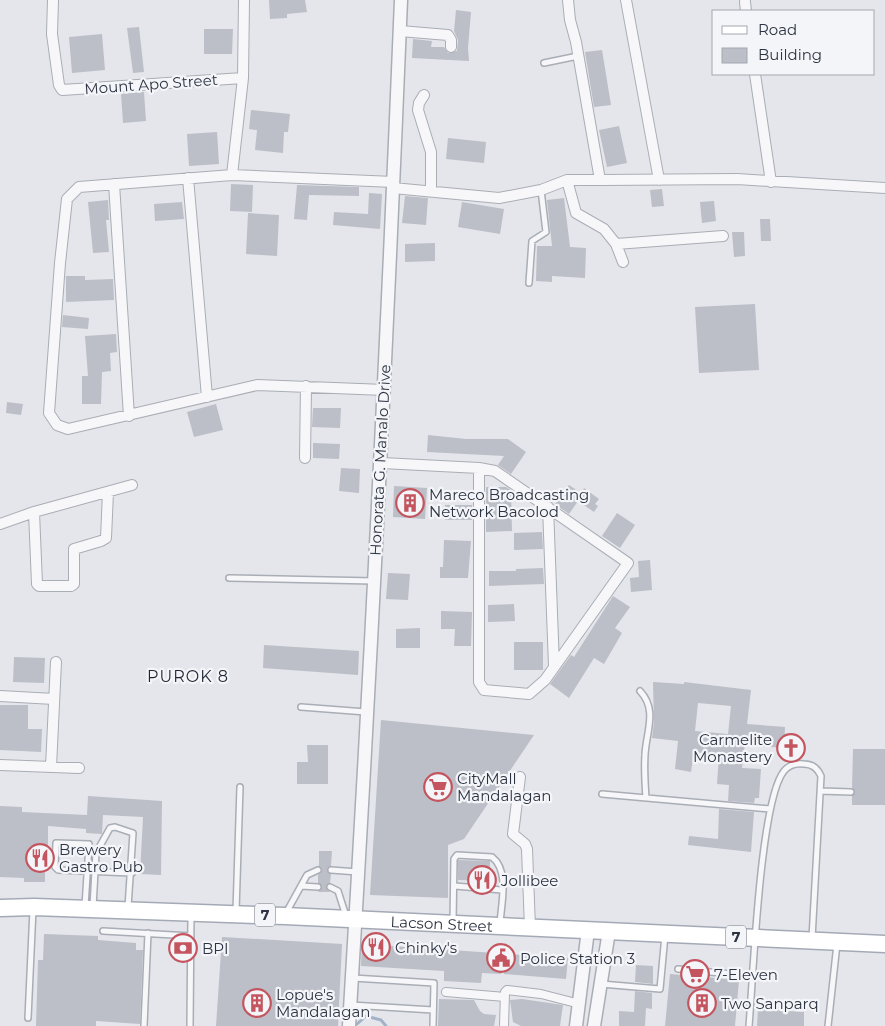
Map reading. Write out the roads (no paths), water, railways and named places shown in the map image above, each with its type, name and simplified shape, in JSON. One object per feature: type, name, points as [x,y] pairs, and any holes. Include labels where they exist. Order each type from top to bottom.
[{"type":"main road","name":"Lacson Street","points":[[0,908],[34,907],[236,914],[885,944]]},
{"type":"street","name":"Mount Apo Street","points":[[53,0],[52,34],[60,88],[66,90],[243,78]]},
{"type":"street","points":[[232,175],[243,78],[244,0]]},
{"type":"street","name":"Honorata G. Manalo Drive","points":[[349,1026],[352,978],[351,919],[358,872],[382,463],[401,0]]},
{"type":"street","points":[[568,0],[570,20],[579,56],[600,180]]},
{"type":"street","points":[[626,0],[659,180]]},
{"type":"street","points":[[400,31],[448,35],[451,40],[451,46]]},
{"type":"street","points":[[755,75],[771,182]]},
{"type":"street","points":[[424,95],[419,103],[418,110],[431,152],[431,192]]},
{"type":"street","points":[[384,390],[265,384],[68,429],[57,425],[49,413],[60,262],[67,199],[79,187],[232,175],[394,185],[431,192],[499,198],[541,190],[567,180],[700,178],[885,188]]},
{"type":"street","points":[[188,178],[207,397]]},
{"type":"street","points":[[567,180],[577,215],[604,229],[616,244],[623,262]]},
{"type":"street","points":[[114,184],[129,416]]},
{"type":"street","points":[[616,244],[723,236]]},
{"type":"street","points":[[306,386],[306,458]]},
{"type":"street","points":[[382,463],[479,468],[495,470],[628,563],[540,686],[529,694],[484,690],[480,685],[479,468]]},
{"type":"street","points":[[0,524],[34,512],[132,485]]},
{"type":"street","points":[[34,512],[37,584],[40,586],[71,586],[74,584],[73,550],[106,538],[108,492]]},
{"type":"street","points":[[548,507],[554,666]]},
{"type":"street","points":[[51,766],[56,662]]},
{"type":"street","points":[[0,696],[54,699]]},
{"type":"street","points":[[0,765],[79,768]]},
{"type":"street","points":[[520,777],[513,834],[525,844],[527,849],[530,928]]},
{"type":"street","points":[[576,1026],[588,930]]},
{"type":"street","points":[[594,1026],[609,931]]},
{"type":"street","points":[[504,1026],[507,990],[519,990],[580,1004]]},
{"type":"street","points":[[446,992],[505,997]]},
{"type":"lane","points":[[544,63],[579,56]]},
{"type":"lane","points":[[529,283],[532,240],[546,232],[541,190]]},
{"type":"lane","points":[[229,578],[374,581]]},
{"type":"lane","points":[[640,691],[647,699],[650,709],[645,754],[646,798]]},
{"type":"lane","points":[[302,707],[366,712]]},
{"type":"lane","points":[[749,1026],[770,808],[777,784],[784,770],[795,764],[808,764],[819,770],[821,776],[812,941]]},
{"type":"lane","points":[[236,914],[240,787]]},
{"type":"lane","points":[[821,791],[851,792]]},
{"type":"lane","points":[[602,794],[770,808]]},
{"type":"lane","points":[[89,909],[96,872],[98,848],[110,828],[115,827],[133,833],[132,872],[128,910]]},
{"type":"lane","points":[[89,909],[88,871],[88,843],[55,845],[56,870],[88,871],[96,872],[132,872]]},
{"type":"lane","points":[[453,923],[456,855],[492,857],[501,869],[500,927]]},
{"type":"lane","points":[[285,916],[308,875],[318,870]]},
{"type":"lane","points":[[331,870],[358,872]]},
{"type":"lane","points":[[301,886],[318,886]]},
{"type":"lane","points":[[455,886],[502,890]]},
{"type":"lane","points":[[330,887],[338,891],[351,919]]},
{"type":"lane","points":[[28,1018],[34,907]]},
{"type":"lane","points":[[190,913],[192,936],[190,1026]]},
{"type":"lane","points":[[103,931],[192,936]]},
{"type":"lane","points":[[144,1026],[148,933]]},
{"type":"lane","points":[[600,984],[660,989],[665,934]]},
{"type":"lane","points":[[828,1026],[837,942]]},
{"type":"lane","points":[[678,969],[753,976]]},
{"type":"lane","points":[[352,978],[434,983],[433,1026]]},
{"type":"lane","points":[[351,1005],[433,1010]]},
{"type":"waterway","points":[[357,1024],[366,1016],[381,1020],[386,1026]]},
{"type":"place","name":"Mareco Broadcasting Network Bacolod","points":[[410,503]]},
{"type":"place","name":"Carmelite Monastery","points":[[791,748]]},
{"type":"place","name":"CityMall Mandalagan","points":[[438,787]]},
{"type":"place","name":"Brewery Gastro Pub","points":[[40,858]]},
{"type":"place","name":"Jollibee","points":[[482,880]]},
{"type":"place","name":"Chinky's","points":[[376,947]]},
{"type":"place","name":"BPI","points":[[183,948]]},
{"type":"place","name":"Police Station 3","points":[[501,958]]},
{"type":"place","name":"7-Eleven","points":[[695,974]]},
{"type":"place","name":"Lopue's Mandalagan","points":[[257,1003]]},
{"type":"place","name":"Two Sanparq","points":[[702,1003]]},
{"type":"district","name":"PUROK 8","points":[[188,676]]}]
